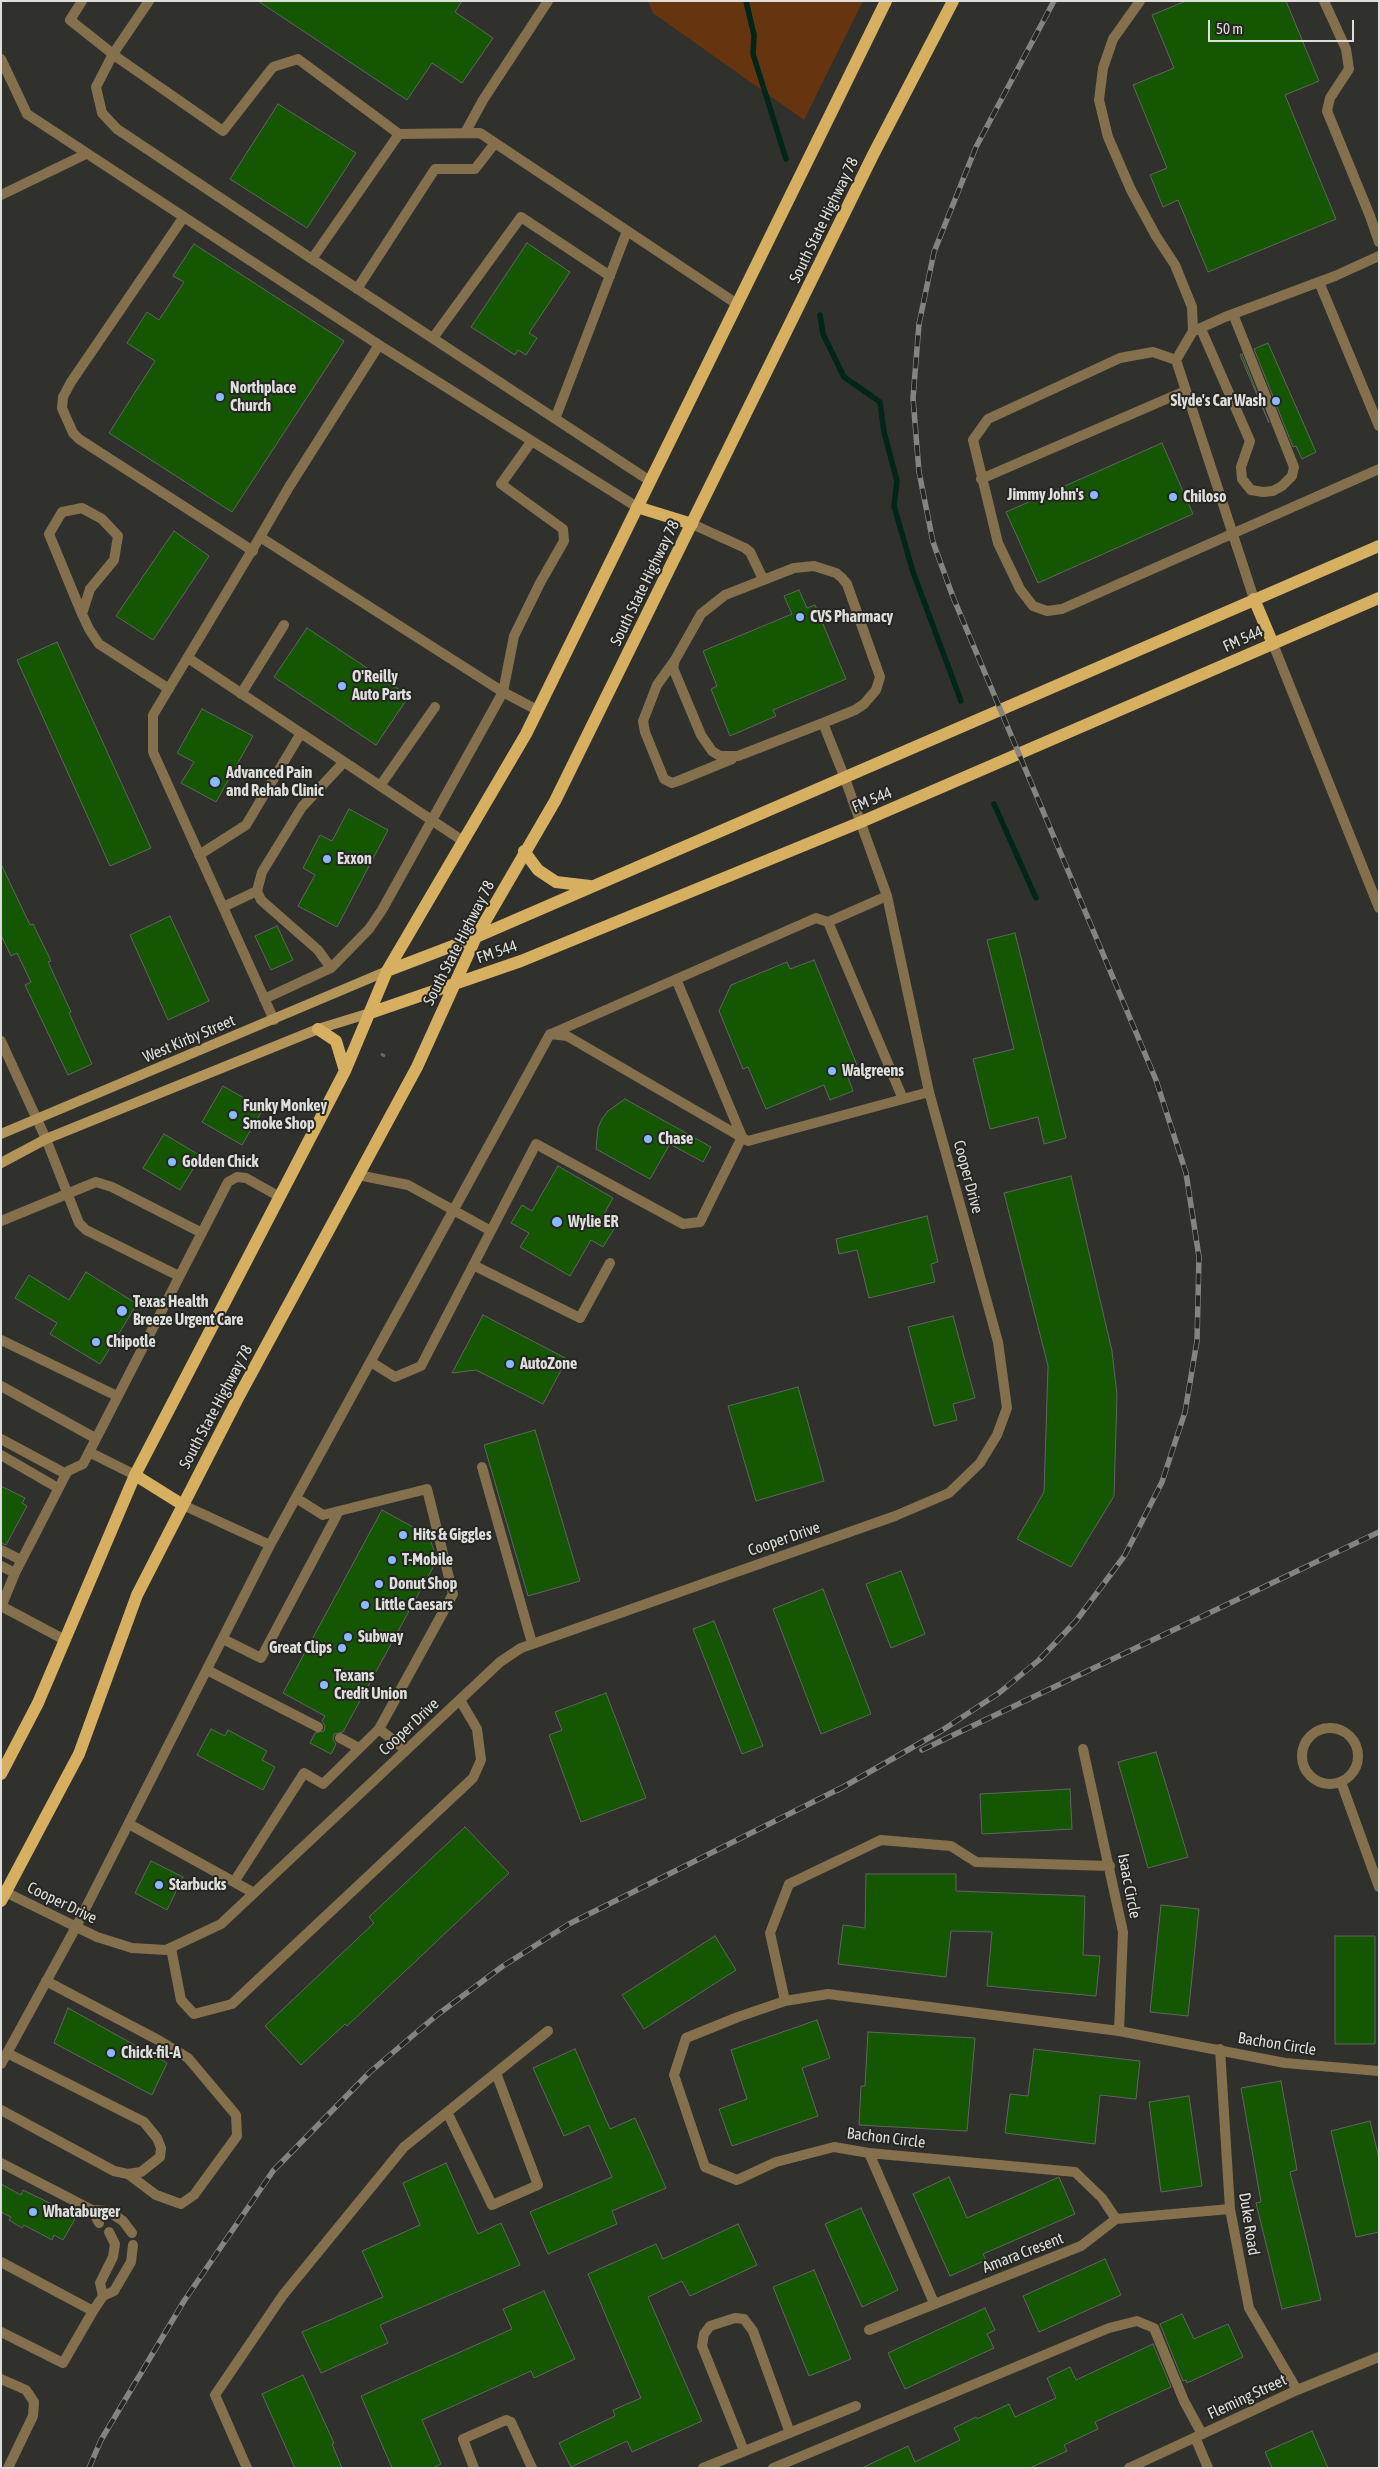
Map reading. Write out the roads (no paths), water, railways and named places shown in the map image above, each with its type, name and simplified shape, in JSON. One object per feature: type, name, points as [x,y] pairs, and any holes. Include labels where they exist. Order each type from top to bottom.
[{"type":"main road","points":[[1,1774],[38,1703],[135,1475],[345,1071],[387,971],[537,710],[886,1]]},
{"type":"main road","name":"South State Highway 78","points":[[3,1894],[79,1754],[137,1595],[238,1398],[417,1067],[476,937],[524,851],[555,801],[869,164],[953,1]]},
{"type":"main road","points":[[637,508],[692,524]]},
{"type":"main road","name":"FM 544","points":[[387,971],[476,937],[844,776],[1379,546]]},
{"type":"main road","name":"FM 544","points":[[370,1013],[521,961],[861,822],[1379,598]]},
{"type":"main road","points":[[1254,600],[1273,644]]},
{"type":"main road","points":[[524,851],[538,870],[556,882],[592,887]]},
{"type":"main road","name":"West Kirby Street","points":[[1,1134],[387,971]]},
{"type":"main road","points":[[1,1163],[46,1139],[318,1029],[370,1013]]},
{"type":"main road","points":[[318,1029],[336,1041],[345,1071]]},
{"type":"main road","points":[[135,1475],[184,1505]]},
{"type":"street","points":[[82,1],[70,20],[113,54],[223,131],[274,67],[298,59],[399,134],[480,133],[737,304]]},
{"type":"street","points":[[149,1],[113,54],[96,86],[102,113],[112,124],[357,289],[650,481]]},
{"type":"street","points":[[465,133],[483,100],[548,1]]},
{"type":"street","points":[[1140,1],[1112,39],[1102,68],[1099,100],[1108,137],[1131,190],[1156,236],[1175,265],[1192,307],[1197,330],[1250,441],[1241,467],[1242,479],[1251,490],[1273,491],[1282,486],[1292,476],[1294,467],[1233,314]]},
{"type":"street","points":[[1324,1],[1346,49],[1349,70],[1330,98],[1328,111],[1379,242]]},
{"type":"street","points":[[1,59],[27,114],[379,345],[637,508]]},
{"type":"street","points":[[312,259],[399,134]]},
{"type":"street","points":[[357,289],[435,169],[475,169],[495,143]]},
{"type":"street","points":[[1,195],[86,154]]},
{"type":"street","points":[[433,338],[521,217],[610,276]]},
{"type":"street","points":[[183,218],[71,382],[63,397],[62,408],[73,433],[79,438],[252,551]]},
{"type":"street","points":[[555,419],[627,231]]},
{"type":"street","points":[[1176,360],[1197,330],[1379,256]]},
{"type":"street","points":[[1319,282],[1379,426]]},
{"type":"street","points":[[274,1020],[153,752],[153,715],[260,538],[289,486],[379,345]]},
{"type":"street","points":[[1176,360],[1153,352],[1120,358],[988,418],[973,440],[998,543],[1020,589],[1033,606],[1047,611],[1062,609],[1231,532],[1379,469]]},
{"type":"street","points":[[1176,360],[1254,600]]},
{"type":"street","points":[[981,479],[1185,391]]},
{"type":"street","points":[[264,999],[332,968],[375,920],[503,692],[514,636],[540,583],[564,541],[563,529],[501,484],[531,442]]},
{"type":"street","points":[[82,614],[90,589],[114,560],[118,536],[102,519],[82,508],[62,512],[49,534],[82,614],[99,644],[169,689]]},
{"type":"street","points":[[692,524],[745,548],[750,552],[763,579]]},
{"type":"street","points":[[260,538],[503,692],[537,710]]},
{"type":"street","points":[[814,566],[836,573],[847,584],[875,659],[880,683],[872,697],[855,710],[672,783],[664,779],[645,732],[643,721],[657,685],[675,660],[692,626],[707,608],[725,595],[763,579],[794,568],[814,566]]},
{"type":"street","points":[[241,694],[284,625]]},
{"type":"street","points":[[1273,644],[1379,908]]},
{"type":"street","points":[[188,658],[463,841]]},
{"type":"street","points":[[675,660],[673,668],[676,677],[706,745],[720,756],[738,756]]},
{"type":"street","points":[[380,786],[435,707]]},
{"type":"street","name":"Cooper Drive","points":[[3,1894],[97,1937],[132,1948],[166,1950],[171,1948],[221,1924],[500,1662],[521,1648],[895,1516],[949,1493],[980,1463],[997,1435],[1007,1408],[998,1342],[929,1092],[887,896],[823,723]]},
{"type":"street","points":[[200,856],[246,825],[301,733]]},
{"type":"street","points":[[332,968],[318,950],[261,900],[257,891],[262,872],[302,807],[344,762]]},
{"type":"street","points":[[223,907],[257,891]]},
{"type":"street","points":[[1,2064],[76,1927],[270,1546],[550,1034],[816,918],[828,922],[887,896]]},
{"type":"street","points":[[828,922],[903,1099]]},
{"type":"street","points":[[371,1362],[395,1377],[421,1366],[536,1144],[683,1224],[700,1222],[742,1137],[676,979]]},
{"type":"street","points":[[550,1034],[566,1036],[748,1141],[929,1092]]},
{"type":"street","points":[[1,1041],[46,1139],[80,1223],[86,1230],[179,1276]]},
{"type":"street","points":[[358,1175],[408,1185],[452,1212],[491,1231]]},
{"type":"street","points":[[65,1640],[1,1606],[14,1573],[66,1474],[68,1471],[83,1464],[228,1182],[232,1179],[246,1178],[280,1197]]},
{"type":"street","points":[[1,1221],[96,1182],[103,1183],[202,1233]]},
{"type":"street","points":[[473,1265],[580,1318],[610,1263]]},
{"type":"street","points":[[1,1340],[117,1396]]},
{"type":"street","points":[[1,1386],[95,1438]]},
{"type":"street","points":[[1,1439],[66,1474]]},
{"type":"street","points":[[89,1452],[135,1475]]},
{"type":"street","points":[[1,1455],[58,1488]]},
{"type":"street","points":[[482,1467],[532,1643]]},
{"type":"street","points":[[234,1882],[304,1773],[323,1784],[379,1729],[454,1594],[427,1488],[322,1514],[296,1498]]},
{"type":"street","points":[[184,1505],[270,1546]]},
{"type":"street","points":[[223,1639],[261,1658],[338,1511]]},
{"type":"street","points":[[1,1550],[21,1560]]},
{"type":"street","points":[[1,1566],[14,1573]]},
{"type":"street","points":[[207,1670],[318,1727]]},
{"type":"street","points":[[171,1948],[181,2000],[194,2014],[232,2004],[473,1778],[481,1760],[477,1730],[460,1700]]},
{"type":"street","points":[[1329,1728],[1347,1733],[1354,1740],[1358,1749],[1358,1759],[1355,1768],[1350,1776],[1341,1782],[1327,1784],[1318,1781],[1306,1770],[1302,1761],[1304,1746],[1309,1737],[1320,1730],[1329,1728]]},
{"type":"street","points":[[379,1729],[406,1750]]},
{"type":"street","points":[[340,1738],[360,1748]]},
{"type":"street","name":"Isaac Circle","points":[[1083,1749],[1123,1932],[1119,2030]]},
{"type":"street","points":[[1341,1782],[1379,1887]]},
{"type":"street","points":[[128,1824],[254,1893]]},
{"type":"street","points":[[785,2001],[770,1933],[789,1884],[881,1840],[951,1846],[976,1862],[1110,1866]]},
{"type":"street","points":[[46,1982],[188,2058],[236,2115],[237,2136],[194,2195],[181,2204],[156,2195],[128,2174]]},
{"type":"street","name":"Bachon Circle","points":[[1116,2219],[1102,2198],[1075,2172],[869,2153],[834,2148],[776,2162],[737,2180],[706,2167],[674,2075],[686,2038],[785,2001],[828,1994],[1119,2030],[1285,2063],[1379,2071]]},
{"type":"street","points":[[247,2468],[215,2396],[284,2295],[404,2147],[548,2031]]},
{"type":"street","name":"Duke Road","points":[[1220,2049],[1230,2209],[1249,2308],[1297,2390]]},
{"type":"street","points":[[1,2110],[114,2171],[128,2174],[140,2172],[151,2166],[160,2157],[161,2148],[157,2138],[144,2122],[7,2053]]},
{"type":"street","points":[[447,2112],[492,2205],[538,2185],[496,2073]]},
{"type":"street","points":[[869,2153],[934,2303]]},
{"type":"street","points":[[1,2163],[92,2210],[108,2212],[124,2221],[132,2233]]},
{"type":"street","points":[[1116,2219],[1230,2209]]},
{"type":"street","points":[[92,2210],[99,2224]]},
{"type":"street","name":"Amara Cresent","points":[[869,2330],[1081,2246],[1116,2219]]},
{"type":"street","points":[[103,2296],[100,2283],[114,2256],[115,2244],[109,2232]]},
{"type":"street","points":[[1,2332],[63,2364],[103,2296],[114,2290],[123,2276],[131,2262],[133,2245]]},
{"type":"street","points":[[1,2262],[93,2311]]},
{"type":"street","points":[[744,2451],[702,2346],[704,2334],[710,2326],[735,2318],[744,2319],[753,2331],[790,2432]]},
{"type":"street","points":[[773,2468],[1109,2328],[1137,2321],[1154,2328],[1199,2436],[1208,2468]]},
{"type":"street","name":"Fleming Street","points":[[1129,2468],[1297,2390],[1379,2357]]},
{"type":"street","points":[[1,2379],[26,2390],[34,2402],[33,2416],[8,2468]]},
{"type":"street","points":[[702,2468],[856,2406]]},
{"type":"street","points":[[474,2468],[463,2439],[506,2420],[511,2422],[532,2468]]},
{"type":"waterway","points":[[746,1],[754,35],[753,54],[786,159]]},
{"type":"waterway","points":[[820,315],[823,334],[844,377],[880,402],[884,432],[897,481],[894,506],[913,572],[961,701]]},
{"type":"waterway","points":[[994,804],[1036,898]]},
{"type":"railway","points":[[838,1790],[941,1731],[999,1693],[1039,1660],[1076,1621],[1125,1555],[1162,1482],[1185,1412],[1197,1341],[1199,1257],[1186,1173],[1156,1080],[953,597],[933,542],[919,472],[913,398],[919,324],[934,252],[976,147],[1054,1]]},
{"type":"railway","points":[[922,1750],[1379,1532]]},
{"type":"railway","points":[[89,2468],[101,2440],[184,2301],[273,2171],[370,2072],[437,2015],[503,1966],[569,1924],[843,1787]]},
{"type":"place","name":"Northplace Church","points":[[220,397]]},
{"type":"place","name":"Slyde's Car Wash","points":[[1276,401]]},
{"type":"place","name":"Jimmy John's","points":[[1094,495]]},
{"type":"place","name":"Chiloso","points":[[1173,497]]},
{"type":"place","name":"CVS Pharmacy","points":[[800,617]]},
{"type":"place","name":"O'Reilly Auto Parts","points":[[342,686]]},
{"type":"place","name":"Advanced Pain and Rehab Clinic","points":[[215,782]]},
{"type":"place","name":"Exxon","points":[[327,859]]},
{"type":"place","name":"Walgreens","points":[[832,1071]]},
{"type":"place","name":"Funky Monkey Smoke Shop","points":[[233,1115]]},
{"type":"place","name":"Chase","points":[[648,1139]]},
{"type":"place","name":"Golden Chick","points":[[172,1162]]},
{"type":"place","name":"Wylie ER","points":[[557,1222]]},
{"type":"place","name":"Texas Health Breeze Urgent Care","points":[[122,1311]]},
{"type":"place","name":"Chipotle","points":[[96,1342]]},
{"type":"place","name":"AutoZone","points":[[510,1364]]},
{"type":"place","name":"Hits & Giggles","points":[[403,1535]]},
{"type":"place","name":"T-Mobile","points":[[392,1560]]},
{"type":"place","name":"Donut Shop","points":[[379,1584]]},
{"type":"place","name":"Little Caesars","points":[[365,1605]]},
{"type":"place","name":"Subway","points":[[348,1637]]},
{"type":"place","name":"Great Clips","points":[[342,1648]]},
{"type":"place","name":"Texans Credit Union","points":[[324,1685]]},
{"type":"place","name":"Starbucks","points":[[159,1885]]},
{"type":"place","name":"Chick-fil-A","points":[[111,2053]]},
{"type":"place","name":"Whataburger","points":[[33,2212]]}]
